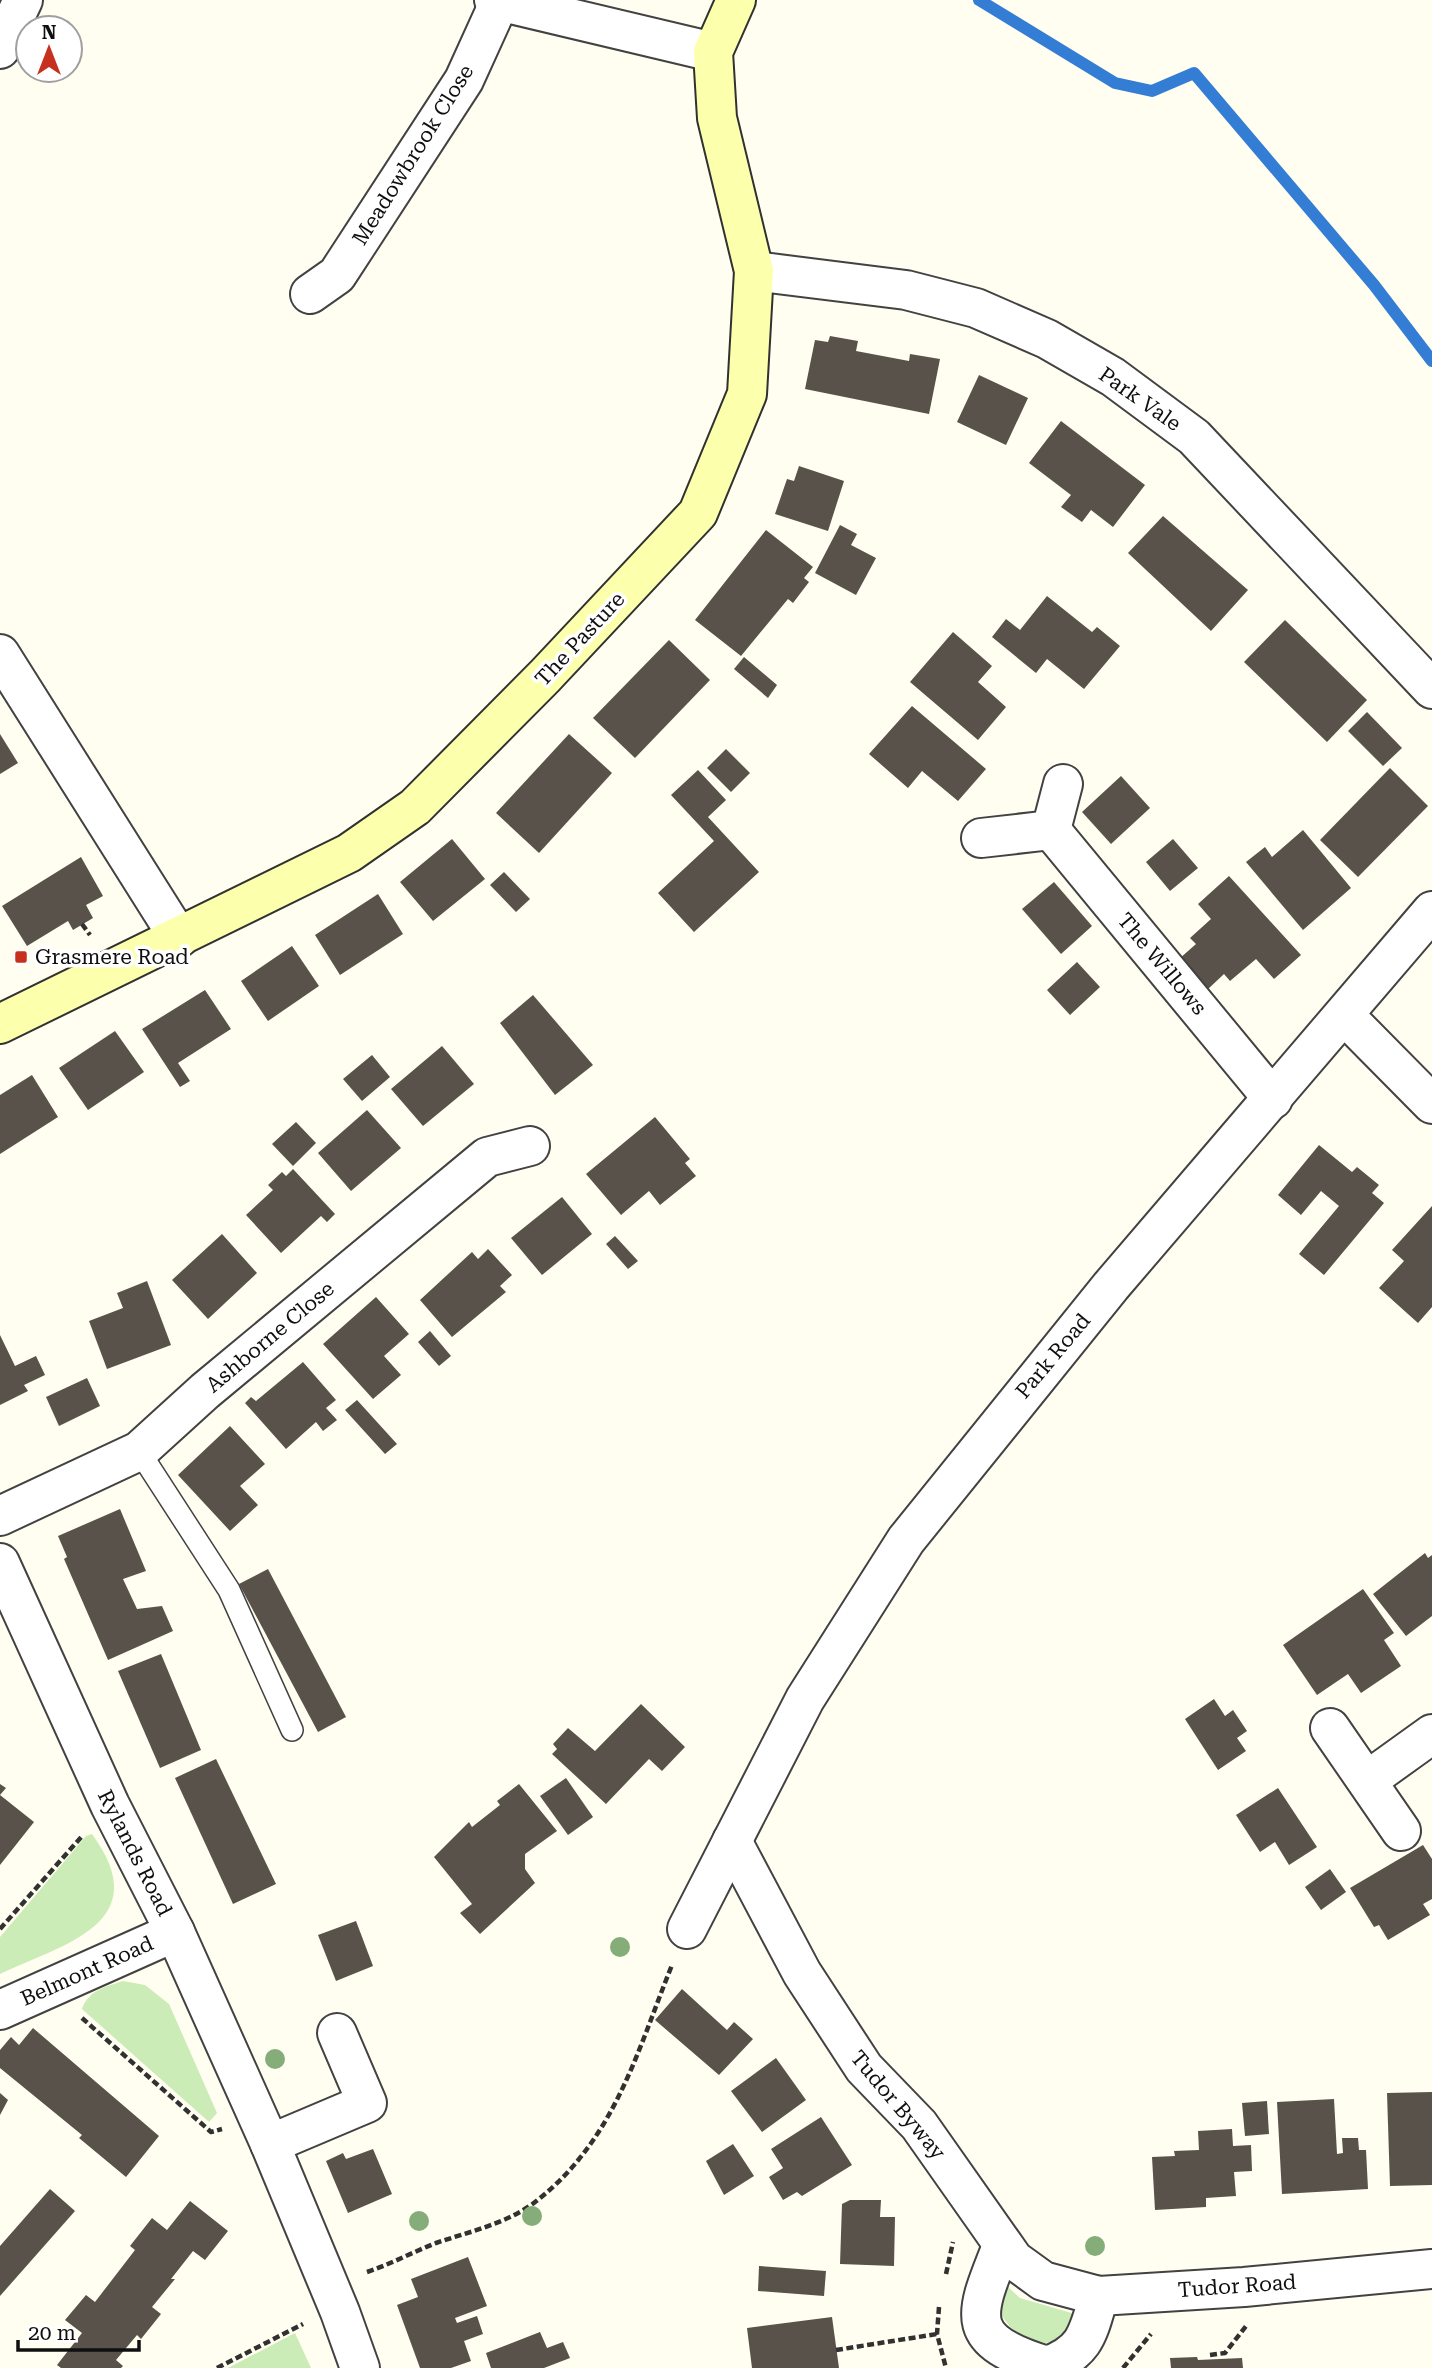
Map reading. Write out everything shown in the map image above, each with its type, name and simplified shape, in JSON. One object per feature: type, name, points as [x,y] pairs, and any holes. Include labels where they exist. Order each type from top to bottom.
[{"type":"street","points":[[0,49],[23,0]]},
{"type":"street","name":"The Pasture","points":[[0,1024],[349,853],[415,807],[545,676],[698,513],[747,394],[754,271],[717,118],[713,52],[736,0]]},
{"type":"street","points":[[497,2],[713,52]]},
{"type":"street","name":"Meadowbrook Close","points":[[310,294],[337,275],[457,92],[497,2]]},
{"type":"street","name":"Park Vale","points":[[754,271],[906,290],[976,308],[1048,339],[1113,377],[1194,437],[1432,689]]},
{"type":"street","points":[[0,654],[179,938]]},
{"type":"street","points":[[981,838],[1051,830],[1063,784]]},
{"type":"street","name":"The Willows","points":[[1051,830],[1273,1099]]},
{"type":"street","name":"Park Road","points":[[687,1929],[805,1699],[906,1540],[1111,1286],[1432,911]]},
{"type":"street","points":[[1344,1015],[1432,1104]]},
{"type":"street","name":"Ashborne Close","points":[[0,1516],[139,1451],[205,1391],[487,1157],[530,1146]]},
{"type":"street","name":"Rylands Road","points":[[0,1563],[110,1805],[175,1932],[335,2298],[360,2368]]},
{"type":"street","points":[[1330,1728],[1401,1831]]},
{"type":"street","points":[[1368,1780],[1432,1734]]},
{"type":"street","name":"Tudor Byway","points":[[732,1841],[802,1973],[864,2068],[919,2125],[990,2223],[1002,2246],[1014,2260],[1043,2281]]},
{"type":"street","name":"Belmont Road","points":[[0,2010],[175,1932]]},
{"type":"street","points":[[263,2131],[367,2103],[337,2033]]},
{"type":"street","points":[[1002,2246],[979,2311],[987,2335],[998,2348],[1021,2363],[1047,2366],[1070,2358],[1087,2335],[1099,2295]]},
{"type":"street","name":"Tudor Road","points":[[1043,2281],[1099,2295],[1244,2287],[1432,2269]]},
{"type":"lane","points":[[139,1451],[229,1590],[292,1730]]},
{"type":"path","points":[[0,1929],[110,1805]]},
{"type":"path","points":[[217,2368],[303,2325],[335,2298],[496,2223],[538,2200],[590,2148],[611,2116],[687,1929]]},
{"type":"path","points":[[47,1988],[211,2132],[263,2131]]},
{"type":"path","points":[[1123,2368],[1153,2331]]},
{"type":"path","points":[[836,2350],[937,2334]]},
{"type":"green space","points":[[92,1834],[109,1864],[114,1889],[108,1909],[94,1926],[74,1940],[0,1974],[0,1937],[86,1836]]},
{"type":"green space","points":[[123,1981],[145,1985],[169,2004],[217,2113],[209,2122],[82,2009],[93,1993]]},
{"type":"green space","points":[[1006,2285],[1020,2298],[1075,2314],[1058,2337],[1038,2343],[1028,2340],[1008,2325],[1000,2312]]},
{"type":"green space","points":[[295,2333],[311,2368],[228,2368]]},
{"type":"building","points":[[830,336],[858,341],[856,351],[909,361],[910,354],[940,359],[929,414],[805,389],[815,340],[828,342]]},
{"type":"building","points":[[979,375],[1028,398],[1006,445],[957,422]]},
{"type":"building","points":[[1061,421],[1145,485],[1113,527],[1091,510],[1082,522],[1061,507],[1071,495],[1029,463]]},
{"type":"building","points":[[799,466],[844,481],[828,531],[775,514],[787,479],[794,481]]},
{"type":"building","points":[[1163,516],[1248,590],[1211,631],[1128,553]]},
{"type":"building","points":[[840,525],[857,534],[851,545],[876,558],[856,595],[815,573]]},
{"type":"building","points":[[766,530],[813,567],[804,578],[809,582],[793,603],[788,599],[741,656],[695,620]]},
{"type":"building","points":[[1047,596],[1092,632],[1097,627],[1120,646],[1084,689],[1047,659],[1036,673],[992,637],[1006,619],[1020,630]]},
{"type":"building","points":[[1285,620],[1367,700],[1327,742],[1244,662]]},
{"type":"building","points":[[953,632],[992,666],[978,682],[1006,707],[978,740],[910,682]]},
{"type":"building","points":[[669,640],[710,680],[635,758],[593,718]]},
{"type":"building","points":[[744,657],[777,685],[768,698],[734,669]]},
{"type":"building","points":[[912,706],[986,769],[958,801],[922,771],[908,788],[869,754]]},
{"type":"building","points":[[1367,712],[1402,748],[1383,766],[1348,731]]},
{"type":"building","points":[[0,734],[18,763],[0,774]]},
{"type":"building","points":[[569,734],[612,773],[539,853],[496,813]]},
{"type":"building","points":[[726,749],[750,773],[731,792],[707,768]]},
{"type":"building","points":[[1390,768],[1428,806],[1358,877],[1320,840]]},
{"type":"building","points":[[698,770],[726,800],[708,817],[759,872],[694,932],[658,893],[714,841],[671,795]]},
{"type":"building","points":[[1121,776],[1150,808],[1111,844],[1082,812]]},
{"type":"building","points":[[1303,830],[1351,888],[1303,930],[1246,862],[1265,847],[1272,857]]},
{"type":"building","points":[[452,839],[485,879],[433,921],[400,882]]},
{"type":"building","points":[[1173,839],[1198,868],[1170,891],[1146,862]]},
{"type":"building","points":[[81,857],[103,896],[86,905],[93,918],[73,930],[68,921],[27,946],[2,906]]},
{"type":"building","points":[[504,872],[530,899],[516,912],[490,885]]},
{"type":"building","points":[[1229,876],[1301,955],[1274,979],[1256,959],[1230,981],[1224,974],[1207,990],[1179,959],[1196,944],[1190,938],[1211,919],[1198,904]]},
{"type":"building","points":[[1054,882],[1092,926],[1061,954],[1022,909]]},
{"type":"building","points":[[378,894],[403,934],[340,975],[315,935]]},
{"type":"building","points":[[292,946],[319,986],[268,1021],[241,981]]},
{"type":"building","points":[[1077,962],[1100,987],[1070,1015],[1047,990]]},
{"type":"building","points":[[205,990],[231,1029],[178,1063],[190,1081],[180,1087],[142,1029]]},
{"type":"building","points":[[533,995],[593,1065],[555,1095],[500,1023]]},
{"type":"building","points":[[115,1031],[144,1072],[88,1110],[59,1068]]},
{"type":"building","points":[[442,1046],[474,1084],[423,1126],[391,1089]]},
{"type":"building","points":[[372,1055],[390,1077],[362,1101],[343,1079]]},
{"type":"building","points":[[32,1075],[58,1117],[0,1154],[0,1095]]},
{"type":"building","points":[[367,1110],[401,1148],[351,1191],[318,1153]]},
{"type":"building","points":[[655,1117],[690,1159],[685,1163],[696,1176],[660,1205],[649,1191],[621,1215],[586,1174]]},
{"type":"building","points":[[296,1122],[316,1143],[293,1166],[272,1144]]},
{"type":"building","points":[[1319,1145],[1352,1172],[1357,1167],[1379,1185],[1372,1193],[1384,1203],[1324,1275],[1299,1254],[1339,1206],[1321,1191],[1301,1215],[1278,1195]]},
{"type":"building","points":[[293,1169],[335,1214],[327,1222],[321,1216],[281,1253],[246,1215],[273,1190],[268,1185],[282,1172],[286,1176]]},
{"type":"building","points":[[562,1197],[592,1234],[542,1275],[511,1238]]},
{"type":"building","points":[[1432,1206],[1432,1307],[1418,1323],[1379,1288],[1404,1261],[1392,1250]]},
{"type":"building","points":[[222,1234],[257,1273],[208,1319],[172,1280]]},
{"type":"building","points":[[615,1236],[638,1261],[628,1269],[606,1244]]},
{"type":"building","points":[[488,1249],[512,1275],[500,1286],[506,1292],[452,1337],[420,1300],[472,1252],[478,1259]]},
{"type":"building","points":[[147,1281],[171,1345],[107,1369],[89,1321],[123,1308],[117,1293]]},
{"type":"building","points":[[376,1297],[409,1334],[384,1356],[401,1375],[373,1399],[323,1344]]},
{"type":"building","points":[[430,1331],[451,1356],[439,1366],[418,1342]]},
{"type":"building","points":[[0,1335],[15,1366],[36,1356],[45,1375],[24,1385],[28,1391],[0,1405]]},
{"type":"building","points":[[303,1362],[336,1400],[326,1408],[337,1420],[323,1431],[316,1422],[286,1449],[245,1403],[251,1397],[256,1401]]},
{"type":"building","points":[[87,1378],[100,1406],[59,1426],[46,1397]]},
{"type":"building","points":[[357,1400],[397,1444],[385,1454],[345,1410]]},
{"type":"building","points":[[230,1426],[265,1464],[240,1486],[258,1505],[230,1531],[178,1475]]},
{"type":"building","points":[[120,1509],[146,1571],[123,1579],[137,1609],[162,1606],[173,1631],[108,1660],[64,1559],[67,1557],[58,1536]]},
{"type":"building","points":[[1425,1553],[1428,1558],[1432,1555],[1432,1616],[1406,1636],[1373,1594]]},
{"type":"building","points":[[268,1569],[346,1717],[318,1732],[239,1584]]},
{"type":"building","points":[[1363,1589],[1394,1633],[1384,1640],[1401,1666],[1361,1693],[1348,1674],[1317,1695],[1283,1645]]},
{"type":"building","points":[[161,1654],[201,1750],[160,1768],[118,1671]]},
{"type":"building","points":[[1214,1699],[1225,1716],[1233,1710],[1247,1731],[1237,1738],[1246,1751],[1218,1770],[1185,1719]]},
{"type":"building","points":[[641,1704],[685,1747],[662,1771],[649,1759],[606,1804],[552,1754],[557,1749],[553,1744],[568,1728],[595,1751]]},
{"type":"building","points":[[216,1759],[276,1884],[233,1904],[175,1778]]},
{"type":"building","points":[[566,1778],[593,1817],[568,1835],[540,1796]]},
{"type":"building","points":[[0,1784],[6,1788],[0,1795]]},
{"type":"building","points":[[519,1784],[557,1831],[525,1854],[525,1869],[535,1883],[480,1934],[460,1913],[472,1904],[434,1857],[469,1822],[472,1827],[500,1805],[497,1801]]},
{"type":"building","points":[[1278,1788],[1317,1847],[1289,1865],[1275,1842],[1260,1852],[1236,1815]]},
{"type":"building","points":[[0,1795],[34,1822],[0,1865]]},
{"type":"building","points":[[1423,1845],[1432,1859],[1432,1899],[1423,1904],[1430,1915],[1388,1940],[1379,1925],[1374,1927],[1350,1888]]},
{"type":"building","points":[[1330,1869],[1346,1892],[1321,1910],[1305,1887]]},
{"type":"building","points":[[356,1921],[373,1966],[336,1981],[318,1935]]},
{"type":"building","points":[[682,1989],[727,2030],[734,2022],[753,2039],[719,2075],[655,2020]]},
{"type":"building","points":[[33,2028],[159,2136],[126,2177],[79,2138],[82,2135],[0,2068],[0,2050],[11,2037],[19,2045]]},
{"type":"building","points":[[776,2058],[806,2100],[762,2132],[731,2091]]},
{"type":"building","points":[[1432,2092],[1432,2185],[1390,2186],[1387,2093]]},
{"type":"building","points":[[0,2093],[8,2100],[0,2115]]},
{"type":"building","points":[[1334,2099],[1337,2154],[1343,2153],[1342,2138],[1358,2138],[1359,2150],[1366,2150],[1368,2189],[1282,2194],[1277,2102]]},
{"type":"building","points":[[1267,2101],[1269,2134],[1245,2136],[1242,2103]]},
{"type":"building","points":[[821,2117],[852,2165],[802,2196],[797,2192],[783,2200],[769,2177],[783,2168],[771,2149]]},
{"type":"building","points":[[1232,2129],[1233,2146],[1251,2145],[1252,2171],[1234,2172],[1236,2196],[1206,2198],[1206,2207],[1155,2210],[1152,2157],[1175,2156],[1174,2151],[1199,2150],[1198,2131]]},
{"type":"building","points":[[733,2144],[754,2176],[724,2195],[706,2161]]},
{"type":"building","points":[[373,2149],[392,2194],[348,2213],[326,2161],[343,2153],[346,2159]]},
{"type":"building","points":[[50,2189],[75,2211],[0,2296],[0,2246]]},
{"type":"building","points":[[850,2200],[881,2200],[880,2217],[895,2217],[894,2266],[840,2264],[842,2204]]},
{"type":"building","points":[[190,2201],[228,2231],[205,2260],[193,2251],[171,2279],[175,2279],[152,2307],[161,2314],[141,2339],[137,2335],[116,2360],[123,2366],[61,2368],[57,2365],[82,2333],[65,2320],[86,2295],[95,2302],[135,2250],[130,2246],[152,2218],[167,2230]]},
{"type":"building","points":[[468,2257],[487,2306],[455,2318],[457,2323],[477,2316],[483,2334],[464,2341],[471,2361],[451,2368],[420,2368],[397,2305],[418,2297],[411,2279]]},
{"type":"building","points":[[759,2266],[826,2271],[824,2296],[758,2291]]},
{"type":"building","points":[[832,2317],[839,2368],[752,2368],[747,2328]]},
{"type":"building","points":[[540,2332],[547,2348],[563,2342],[570,2358],[544,2368],[491,2368],[486,2353]]},
{"type":"building","points":[[1197,2357],[1198,2360],[1242,2358],[1243,2368],[1171,2368],[1170,2358]]},
{"type":"waterway","points":[[979,0],[1115,83],[1152,91],[1194,73],[1374,285],[1432,361]]},
{"type":"place","name":"Grasmere Road","points":[[21,957]]}]
